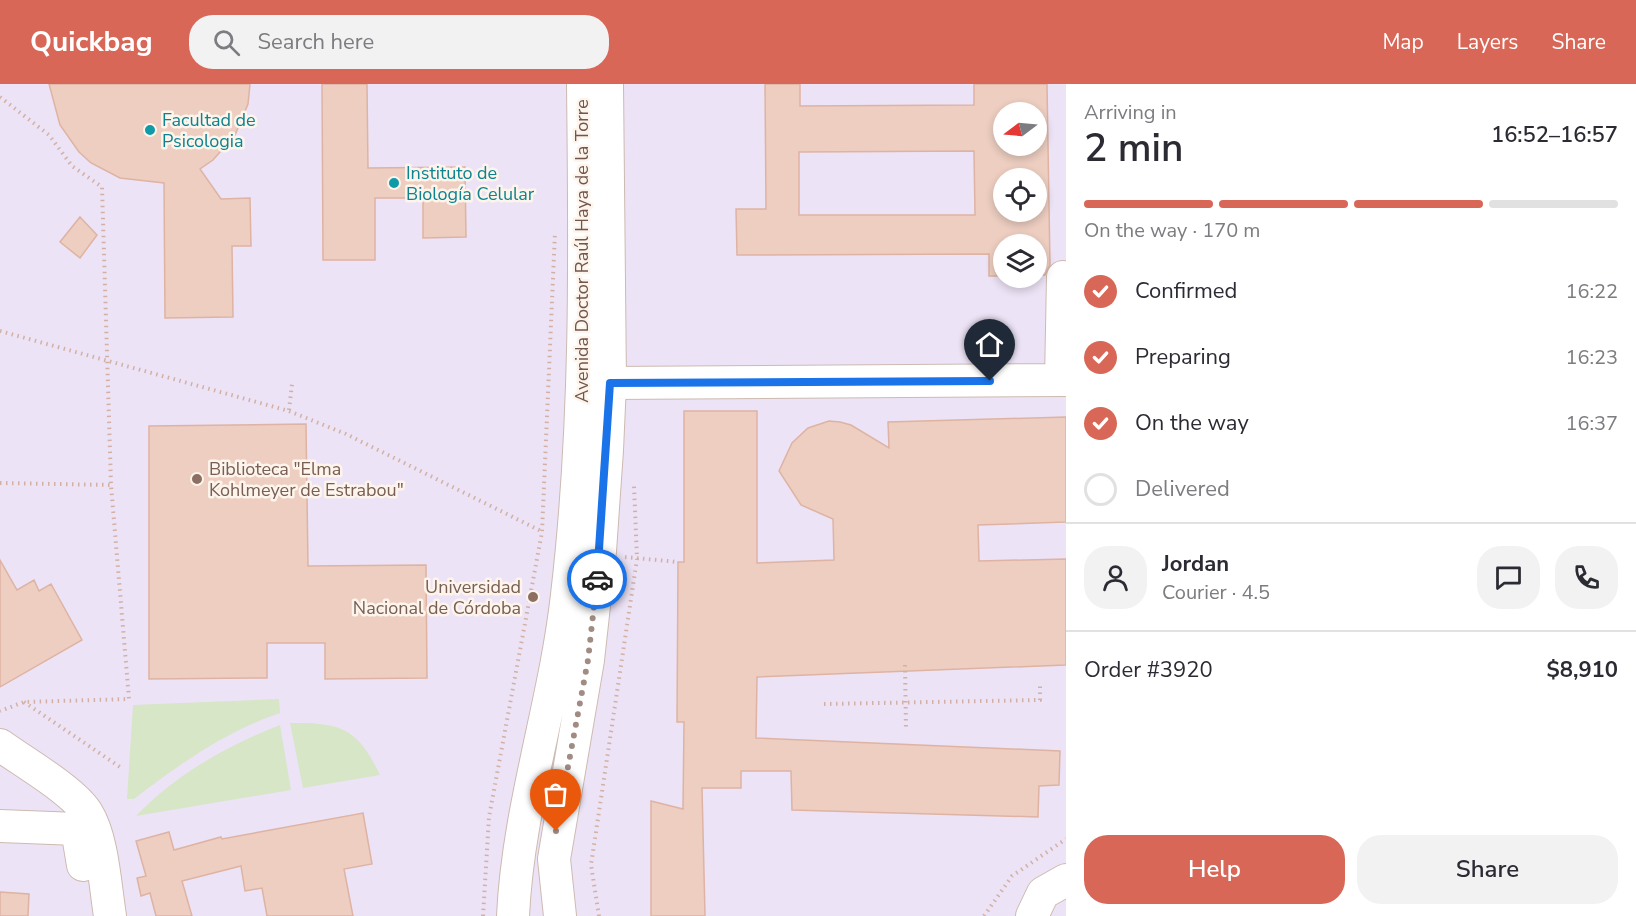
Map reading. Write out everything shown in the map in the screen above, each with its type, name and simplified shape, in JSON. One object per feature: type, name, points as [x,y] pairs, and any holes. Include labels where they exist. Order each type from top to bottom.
[{"type":"street","name":"Avenida Doctor Raúl Haya de la Torre","points":[[513,916],[515,872],[523,817],[556,674],[572,545],[579,457],[586,291],[582,84]]},
{"type":"street","name":"Avenida Doctor Raúl Haya de la Torre","points":[[560,916],[554,859],[556,831],[588,660],[600,551],[610,383],[607,84]]},
{"type":"street","points":[[610,383],[1063,380],[1062,277]]},
{"type":"street","points":[[0,745],[72,796],[87,811],[86,830],[92,916]]},
{"type":"street","points":[[0,826],[86,830]]},
{"type":"street","points":[[86,830],[110,916]]},
{"type":"street","points":[[1032,916],[1043,893],[1066,880]]},
{"type":"path","points":[[0,97],[49,135],[72,166],[102,187],[111,485],[129,699],[24,702],[0,711]]},
{"type":"path","points":[[483,916],[489,817],[542,532],[555,227]]},
{"type":"path","points":[[0,331],[289,411],[346,434],[542,532]]},
{"type":"path","points":[[289,411],[292,384]]},
{"type":"path","points":[[0,483],[111,485]]},
{"type":"path","points":[[600,551],[637,559],[678,562]]},
{"type":"path","points":[[905,665],[906,730]]},
{"type":"path","points":[[824,704],[1040,700],[1040,683]]},
{"type":"path","points":[[24,702],[123,768]]},
{"type":"shaded area","name":"Universidad Nacional de Córdoba","points":[[0,84],[1066,84],[1066,916],[0,916]]},
{"type":"green space","points":[[279,699],[280,713],[222,739],[185,762],[134,799],[127,799],[133,705]]},
{"type":"green space","points":[[290,723],[323,724],[346,731],[364,747],[380,775],[303,788]]},
{"type":"green space","points":[[280,725],[291,790],[136,816],[185,774],[241,742]]},
{"type":"building","points":[[49,84],[250,84],[248,104],[235,135],[213,160],[200,169],[221,199],[250,198],[251,246],[232,246],[233,317],[165,318],[164,183],[120,178],[91,163],[79,152],[60,125]]},
{"type":"building","name":"Instituto de Biología Celular","points":[[322,84],[367,84],[368,168],[465,167],[466,237],[423,238],[423,198],[375,198],[375,260],[323,260]]},
{"type":"building","points":[[765,84],[800,84],[800,106],[974,105],[974,84],[1047,84],[1050,265],[1047,271],[1047,234],[993,234],[993,276],[989,276],[989,254],[737,255],[736,209],[766,209]],"holes":[[[974,151],[975,215],[799,215],[799,152]]]},
{"type":"building","points":[[80,217],[97,235],[80,258],[60,242]]},
{"type":"building","points":[[684,411],[757,411],[757,563],[834,560],[833,519],[801,505],[779,471],[792,443],[808,428],[829,421],[840,422],[851,425],[889,448],[888,422],[1066,417],[1066,522],[978,525],[979,561],[1066,559],[1066,665],[757,677],[756,738],[1060,751],[1059,785],[1039,786],[1038,817],[792,810],[791,771],[741,771],[741,788],[702,788],[705,916],[651,916],[651,801],[683,809],[684,722],[677,722],[678,562],[684,562]]},
{"type":"building","points":[[306,424],[308,566],[426,565],[427,678],[325,679],[325,643],[267,643],[267,678],[149,679],[149,426]]},
{"type":"building","points":[[0,560],[17,590],[34,580],[39,591],[51,584],[82,640],[0,687]]},
{"type":"building","points":[[363,813],[372,864],[344,869],[353,916],[267,916],[262,888],[245,891],[241,866],[182,881],[192,916],[156,916],[150,893],[141,896],[137,878],[146,876],[136,841],[169,832],[174,850],[221,837],[222,839]]},
{"type":"building","points":[[0,892],[29,894],[28,916],[0,916]]},
{"type":"way so far","points":[[556,831],[588,660],[597,579]]},
{"type":"place","name":"Facultad de Psicologia","points":[[150,130]]},
{"type":"place","name":"Instituto de Biología Celular","points":[[394,183]]},
{"type":"place","name":"Biblioteca \"Elma Kohlmeyer de Estrabou\"","points":[[197,479]]},
{"type":"place","name":"Universidad Nacional de Córdoba","points":[[533,597]]},
{"type":"route","points":[[597,579],[610,383],[990,381]]}]
